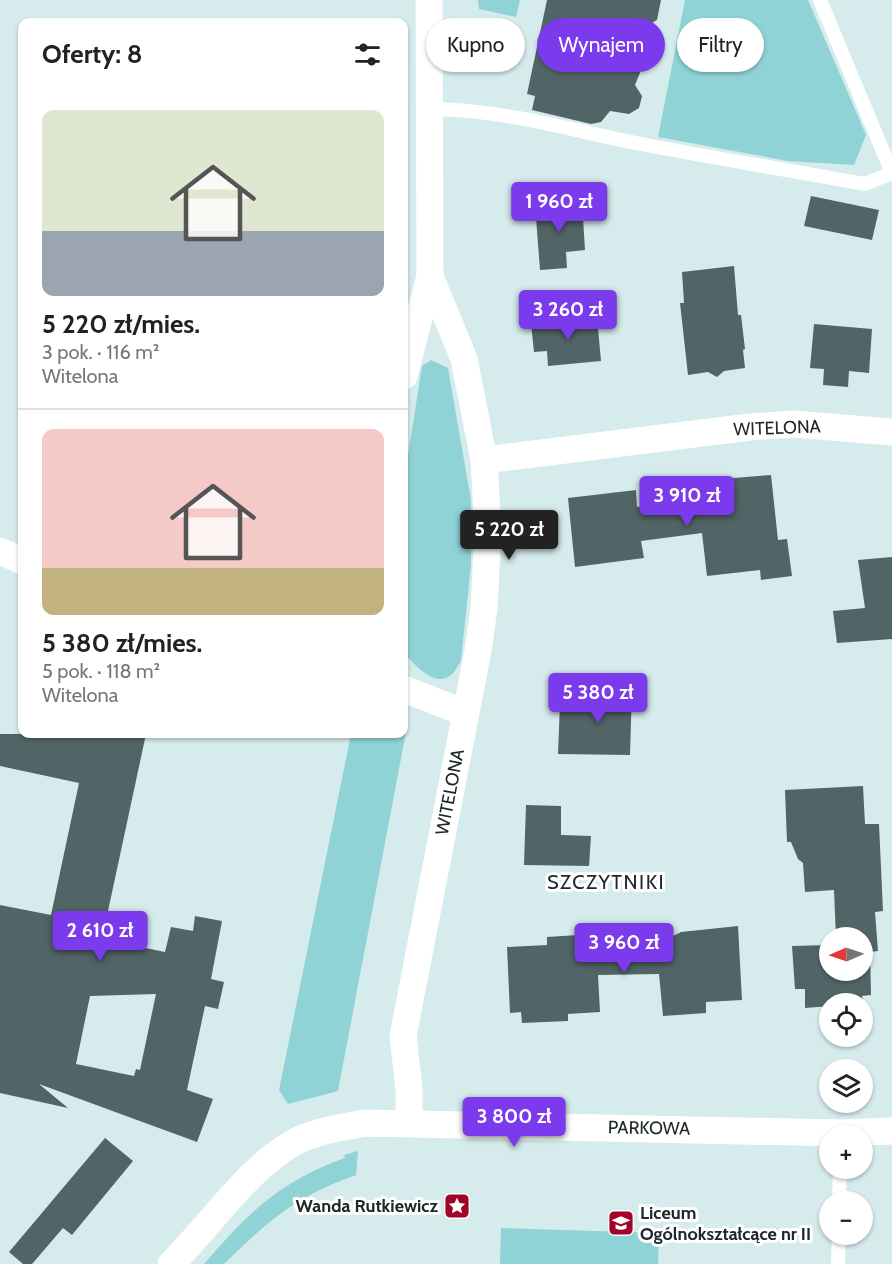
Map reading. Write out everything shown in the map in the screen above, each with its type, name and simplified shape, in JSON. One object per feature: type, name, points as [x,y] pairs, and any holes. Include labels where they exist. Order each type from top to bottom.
[{"type":"street","name":"WITELONA","points":[[408,361],[430,276],[429,0]]},
{"type":"street","name":"WITELONA","points":[[409,1123],[409,1089],[403,1036],[484,608],[488,531],[484,460],[464,359],[430,276]]},
{"type":"street","name":"WITELONA","points":[[484,460],[750,427],[794,424],[892,432]]},
{"type":"street","points":[[0,551],[18,559]]},
{"type":"street","points":[[408,691],[465,713]]},
{"type":"street","name":"PARKOWA","points":[[171,1264],[243,1185],[294,1143],[316,1134],[364,1123],[819,1133]]},
{"type":"street","name":"PARKOWA","points":[[873,1132],[892,1131]]},
{"type":"lane","points":[[428,109],[465,109],[501,114],[635,143],[866,184],[892,173],[820,0]]},
{"type":"lane","points":[[838,1264],[839,1245]]},
{"type":"shaded area","points":[[478,0],[520,0],[516,17],[479,9]]},
{"type":"shaded area","points":[[685,0],[808,0],[866,135],[854,165],[788,161],[658,137],[677,41],[677,72],[764,72],[764,18],[681,18]]},
{"type":"shaded area","points":[[431,360],[448,368],[471,500],[471,565],[461,660],[455,671],[448,677],[440,679],[425,673],[408,657],[408,455],[422,366]]},
{"type":"shaded area","points":[[350,738],[405,738],[338,1091],[288,1104],[279,1090]]},
{"type":"shaded area","points":[[358,1151],[356,1175],[316,1192],[284,1211],[224,1264],[204,1264],[250,1215],[283,1188],[322,1167],[345,1158],[344,1155]]},
{"type":"shaded area","points":[[501,1228],[659,1233],[658,1264],[500,1264]]},
{"type":"building","points":[[547,0],[661,0],[657,18],[543,18]]},
{"type":"building","points":[[537,47],[537,72],[640,72],[635,85],[642,96],[639,108],[629,114],[610,111],[601,122],[591,124],[532,110],[535,96],[527,94]]},
{"type":"building","points":[[811,196],[879,210],[872,240],[804,226]]},
{"type":"building","points":[[582,201],[585,250],[566,252],[567,268],[540,270],[535,204]]},
{"type":"building","points":[[734,266],[738,315],[741,315],[745,349],[743,350],[745,368],[724,371],[717,377],[708,372],[688,375],[680,303],[684,303],[682,272]]},
{"type":"building","points":[[597,317],[601,361],[548,366],[547,351],[534,352],[531,323]]},
{"type":"building","points":[[814,324],[872,329],[869,373],[849,371],[848,387],[823,385],[824,369],[810,368]]},
{"type":"building","points":[[771,475],[778,540],[787,539],[792,576],[761,580],[760,570],[707,576],[702,533],[641,541],[644,558],[575,567],[568,498],[636,490],[637,507],[695,501],[695,491],[710,480]]},
{"type":"building","points":[[892,557],[892,639],[837,643],[833,611],[865,608],[858,560]]},
{"type":"building","points":[[597,687],[632,687],[630,755],[558,754],[560,703],[596,704]]},
{"type":"building","points":[[0,734],[18,734],[18,738],[145,738],[102,939],[165,952],[171,927],[193,931],[195,916],[222,921],[211,979],[224,982],[218,1009],[205,1006],[187,1090],[213,1099],[197,1142],[39,1084],[68,1108],[0,1093],[0,905],[51,915],[79,783],[0,766]],"holes":[[[156,994],[140,1070],[136,1069],[134,1076],[76,1064],[90,996]]]},
{"type":"building","points":[[863,786],[865,824],[879,824],[883,911],[875,912],[878,951],[873,952],[873,927],[836,927],[834,890],[805,892],[803,863],[798,859],[791,842],[787,842],[785,790]]},
{"type":"building","points":[[526,805],[561,806],[561,835],[591,836],[589,866],[524,865]]},
{"type":"building","points":[[738,926],[742,1000],[706,1002],[706,1013],[663,1016],[659,974],[598,975],[600,1012],[568,1014],[568,1021],[522,1023],[521,1012],[510,1013],[507,947],[547,945],[547,937],[578,935],[579,952],[644,948],[643,942],[669,938],[681,932]]},
{"type":"building","points":[[819,945],[819,981],[871,981],[871,993],[819,993],[819,1007],[805,1008],[805,989],[795,989],[792,946]]},
{"type":"building","points":[[105,1138],[133,1161],[72,1235],[63,1228],[32,1264],[23,1264],[9,1252]]},
{"type":"place","name":"Wanda Rutkiewicz","points":[[457,1206]]},
{"type":"place","name":"Liceum Ogólnokształcące nr II","points":[[621,1223]]},
{"type":"district","name":"SZCZYTNIKI","points":[[606,882]]}]
